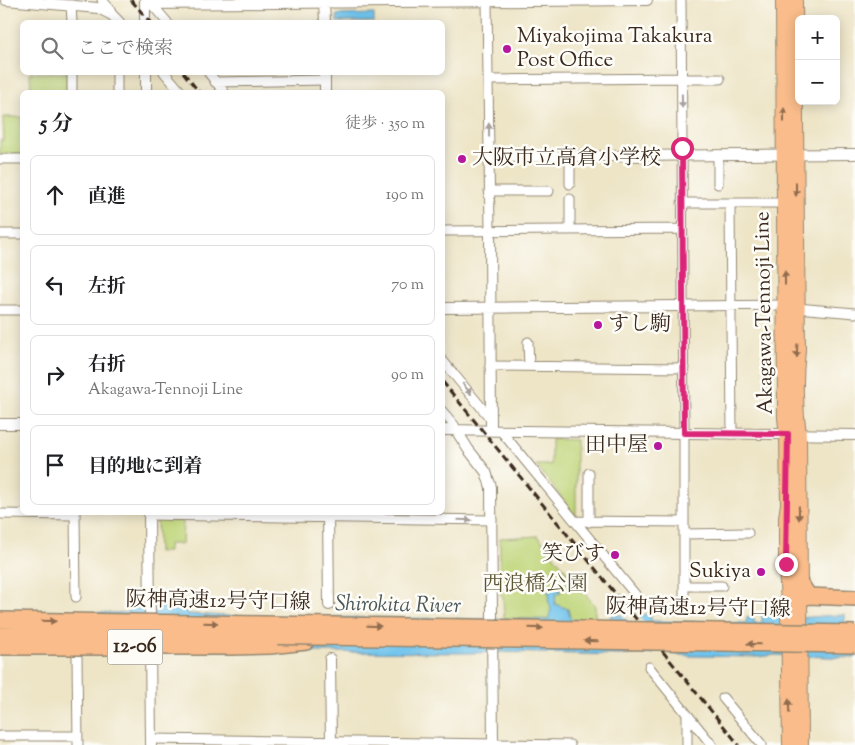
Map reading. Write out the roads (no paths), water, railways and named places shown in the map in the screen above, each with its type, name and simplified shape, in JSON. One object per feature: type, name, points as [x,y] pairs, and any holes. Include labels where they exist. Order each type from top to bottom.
[{"type":"highway","points":[[800,583],[799,602],[855,598]]},
{"type":"highway","name":"阪神高速12号守口線","points":[[0,620],[855,632]]},
{"type":"highway","name":"阪神高速12号守口線","points":[[0,635],[352,637],[855,645]]},
{"type":"highway","name":"12-06","points":[[0,648],[270,646],[352,637]]},
{"type":"main road","name":"Akagawa-Tennoji Line","points":[[782,0],[790,155],[784,203],[791,307],[798,350],[796,380],[797,418],[793,434],[786,517],[799,602],[790,745]]},
{"type":"main road","name":"Akagawa-Tennoji Line","points":[[791,307],[790,155],[795,0]]},
{"type":"main road","name":"Akagawa-Tennoji Line","points":[[793,434],[800,583]]},
{"type":"main road","name":"Akagawa-Tennoji Line","points":[[795,667],[802,745]]},
{"type":"street","points":[[6,0],[70,4],[98,8],[116,19]]},
{"type":"street","points":[[102,0],[110,8],[116,19]]},
{"type":"street","points":[[147,2],[647,0]]},
{"type":"street","points":[[681,0],[684,368],[684,600],[682,605]]},
{"type":"street","points":[[324,1],[325,20]]},
{"type":"street","points":[[487,1],[491,419]]},
{"type":"street","points":[[145,20],[147,2]]},
{"type":"street","points":[[147,2],[165,20]]},
{"type":"street","points":[[70,4],[72,20]]},
{"type":"street","points":[[72,75],[72,90]]},
{"type":"street","points":[[117,75],[117,90]]},
{"type":"street","points":[[146,75],[146,90]]},
{"type":"street","points":[[167,75],[179,90]]},
{"type":"street","points":[[210,75],[222,90]]},
{"type":"street","points":[[215,82],[325,76],[325,90]]},
{"type":"street","points":[[488,80],[720,79]]},
{"type":"street","points":[[489,157],[855,154]]},
{"type":"street","points":[[718,155],[718,184]]},
{"type":"street","points":[[570,156],[570,184]]},
{"type":"street","points":[[0,159],[20,159]]},
{"type":"street","points":[[489,192],[549,191]]},
{"type":"street","points":[[570,200],[570,230]]},
{"type":"street","points":[[682,203],[784,203]]},
{"type":"street","points":[[730,203],[732,434]]},
{"type":"street","points":[[445,232],[682,230]]},
{"type":"street","points":[[0,234],[20,234]]},
{"type":"street","points":[[445,308],[730,306],[791,307],[855,313]]},
{"type":"street","points":[[0,310],[20,310]]},
{"type":"street","points":[[528,342],[528,366]]},
{"type":"street","points":[[445,364],[491,419],[496,431],[643,604]]},
{"type":"street","points":[[490,366],[684,368]]},
{"type":"street","points":[[445,414],[489,476],[491,487],[493,744]]},
{"type":"street","points":[[0,424],[20,424]]},
{"type":"street","points":[[445,430],[855,435]]},
{"type":"street","points":[[589,473],[589,522]]},
{"type":"street","points":[[0,514],[20,514]]},
{"type":"street","points":[[75,515],[76,597]]},
{"type":"street","points":[[149,515],[151,742],[570,745]]},
{"type":"street","points":[[329,605],[328,515],[492,520]]},
{"type":"street","points":[[575,522],[684,522]]},
{"type":"street","points":[[684,534],[748,533]]},
{"type":"street","points":[[684,586],[722,586]]},
{"type":"street","points":[[0,736],[78,740],[76,656]]},
{"type":"street","points":[[330,659],[331,743]]},
{"type":"street","points":[[649,667],[712,745]]},
{"type":"street","points":[[723,698],[762,745]]},
{"type":"street","points":[[687,714],[687,745]]},
{"type":"water","points":[[374,14],[374,20],[337,20],[337,15]]},
{"type":"water","points":[[548,587],[560,587],[560,593],[556,593],[555,604],[568,609],[571,620],[610,621],[611,615],[642,615],[651,613],[651,621],[746,623],[747,617],[754,618],[754,623],[762,623],[762,614],[783,618],[845,615],[845,623],[855,624],[855,658],[775,655],[758,657],[690,656],[668,653],[619,655],[504,652],[324,652],[0,646],[0,612],[127,613],[128,608],[188,607],[188,614],[232,616],[548,620],[551,609],[548,599],[550,593],[548,593]]},
{"type":"railway","points":[[131,0],[148,20]]},
{"type":"railway","points":[[185,75],[197,90]]},
{"type":"railway","points":[[445,385],[739,745]]},
{"type":"place","name":"Miyakojima Takakura Post Office","points":[[507,49]]},
{"type":"place","name":"大阪市立高倉小学校","points":[[462,159]]},
{"type":"place","name":"すし駒","points":[[598,325]]},
{"type":"place","name":"田中屋","points":[[658,446]]},
{"type":"place","name":"笑びす","points":[[615,555]]},
{"type":"place","name":"Sukiya","points":[[761,572]]},
{"type":"park label","name":"西浪橋公園","points":[[535,585]]},
{"type":"water label","name":"Shirokita River","points":[[398,606]]}]
